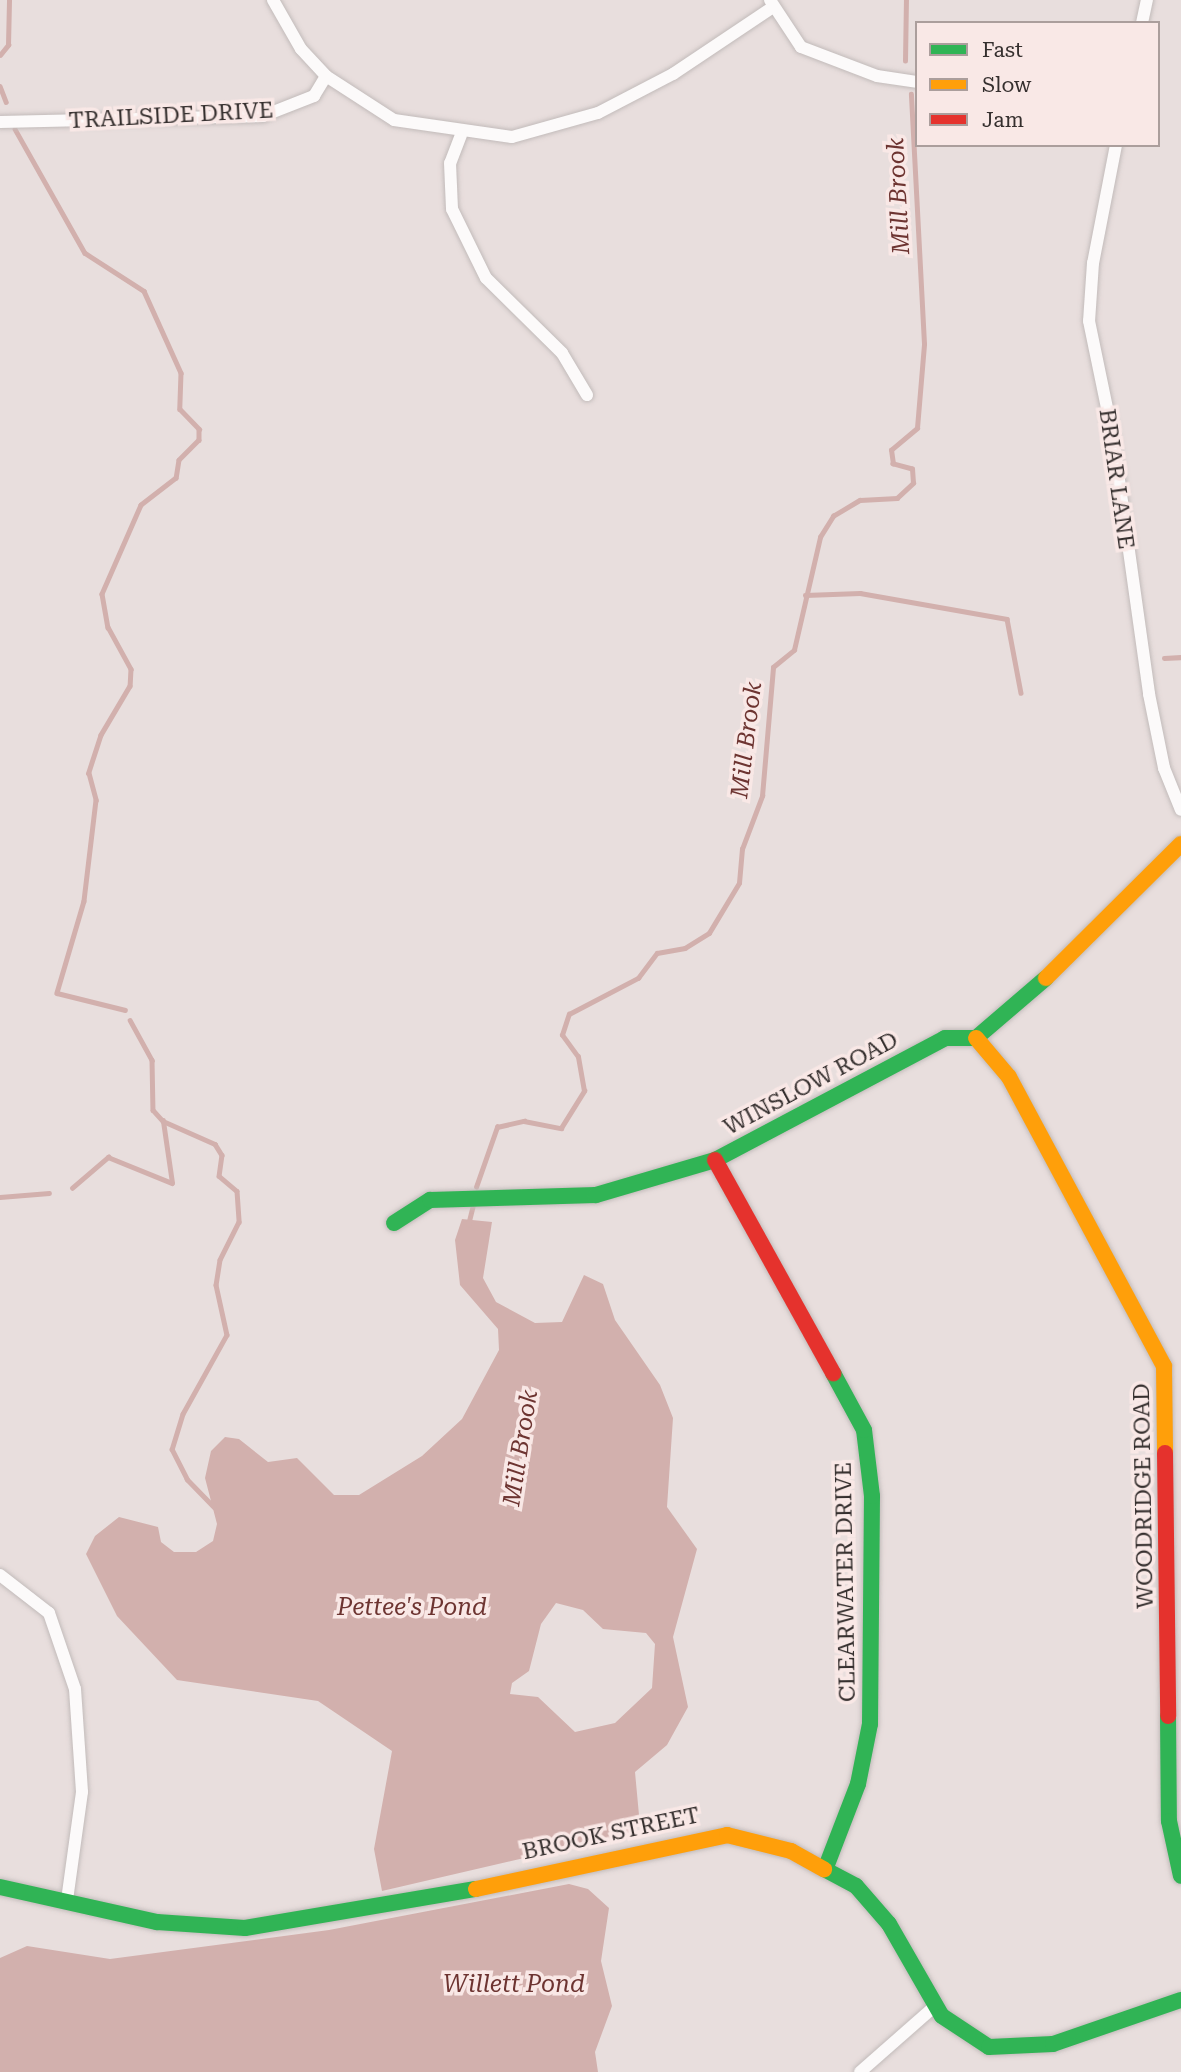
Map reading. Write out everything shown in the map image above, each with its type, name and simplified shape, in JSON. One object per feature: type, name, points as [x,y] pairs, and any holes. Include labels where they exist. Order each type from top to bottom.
[{"type":"street","points":[[273,0],[301,49],[326,76],[394,120],[461,135],[512,137],[598,113],[673,74],[772,4],[801,47],[877,76],[915,82]]},
{"type":"street","points":[[1142,21],[1147,0]]},
{"type":"street","name":"TRAILSIDE DRIVE","points":[[0,122],[263,116],[314,96],[326,76]]},
{"type":"street","points":[[461,135],[450,163],[452,209],[486,278],[562,353],[587,395]]},
{"type":"street","name":"BRIAR LANE","points":[[1116,147],[1093,262],[1089,321],[1113,437],[1149,694],[1164,768],[1181,810]]},
{"type":"street","points":[[976,1038],[1018,1006],[1181,844]]},
{"type":"street","name":"WINSLOW ROAD","points":[[394,1223],[430,1200],[596,1195],[715,1160],[945,1038],[976,1038]]},
{"type":"street","name":"WOODRIDGE ROAD","points":[[976,1038],[1009,1077],[1164,1366],[1169,1821],[1181,1877]]},
{"type":"street","name":"CLEARWATER DRIVE","points":[[715,1160],[864,1430],[872,1496],[870,1724],[855,1795],[826,1867]]},
{"type":"street","points":[[0,1575],[49,1613],[75,1689],[82,1792],[66,1900]]},
{"type":"street","name":"BROOK STREET","points":[[0,1887],[157,1922],[245,1928],[370,1910],[708,1835],[759,1840],[826,1867],[880,1910],[935,2006],[974,2041],[1020,2050],[1119,2026],[1181,2000]]},
{"type":"street","points":[[860,2072],[935,2006]]},
{"type":"water","name":"Pettee's Pond","points":[[462,1219],[492,1222],[483,1278],[496,1302],[535,1323],[562,1322],[584,1275],[603,1284],[615,1320],[660,1385],[673,1418],[667,1507],[697,1549],[673,1637],[688,1707],[667,1745],[635,1772],[639,1815],[632,1833],[382,1891],[374,1849],[392,1751],[318,1701],[177,1680],[117,1616],[86,1554],[95,1536],[119,1517],[158,1527],[161,1542],[174,1552],[196,1552],[213,1541],[217,1524],[205,1478],[211,1451],[225,1437],[239,1439],[268,1462],[297,1458],[334,1495],[359,1495],[422,1456],[462,1419],[499,1350],[498,1329],[460,1285],[455,1240]],"holes":[[[556,1603],[583,1610],[603,1629],[646,1633],[655,1644],[652,1688],[615,1723],[575,1732],[538,1697],[510,1694],[512,1683],[529,1671],[541,1624]]]},
{"type":"water","name":"Willett Pond","points":[[569,1884],[588,1889],[609,1908],[601,1961],[612,2006],[595,2052],[598,2072],[0,2072],[0,1958],[27,1946],[110,1959],[329,1930]]},
{"type":"waterway","points":[[0,55],[8,45],[9,0]]},
{"type":"waterway","name":"Mill Brook","points":[[905,61],[906,0]]},
{"type":"waterway","points":[[0,86],[6,102]]},
{"type":"waterway","name":"Mill Brook","points":[[476,1187],[497,1127],[524,1121],[561,1128],[584,1091],[578,1057],[562,1035],[569,1014],[638,978],[657,953],[685,948],[709,933],[739,883],[742,849],[762,796],[773,667],[794,650],[820,537],[833,516],[860,500],[897,498],[913,483],[912,469],[893,464],[891,450],[917,428],[924,344],[911,94]]},
{"type":"waterway","points":[[15,129],[85,253],[144,291],[181,373],[180,409],[199,429],[199,440],[179,460],[176,478],[141,505],[102,594],[108,627],[131,669],[130,686],[101,735],[89,773],[96,800],[84,901],[57,993],[125,1010]]},
{"type":"waterway","points":[[805,595],[860,593],[1007,619],[1021,693]]},
{"type":"waterway","points":[[1164,658],[1181,657]]},
{"type":"waterway","points":[[130,1020],[152,1060],[153,1110],[163,1121],[215,1144],[222,1155],[219,1176],[237,1191],[239,1222],[220,1260],[216,1285],[227,1335],[183,1414],[172,1449],[187,1479],[214,1507]]},
{"type":"waterway","points":[[72,1188],[108,1157],[172,1183],[163,1121]]},
{"type":"waterway","points":[[0,1197],[49,1193]]},
{"type":"waterway","name":"Mill Brook","points":[[468,1225],[473,1205]]},
{"type":"traffic: fast","points":[[394,1223],[430,1200],[596,1195],[715,1160],[945,1038],[976,1038],[1046,978]]},
{"type":"traffic: fast","points":[[826,1867],[858,1784],[870,1724],[872,1496],[864,1430],[833,1373]]},
{"type":"traffic: fast","points":[[1168,1716],[1169,1821],[1181,1876]]},
{"type":"traffic: fast","points":[[824,1869],[856,1886],[889,1924],[942,2016],[989,2047],[1053,2044],[1181,2000]]},
{"type":"traffic: fast","points":[[0,1887],[157,1922],[245,1928],[476,1889]]},
{"type":"traffic: slow","points":[[1046,978],[1181,844]]},
{"type":"traffic: slow","points":[[976,1038],[1009,1077],[1164,1366],[1165,1453]]},
{"type":"traffic: slow","points":[[476,1889],[727,1835],[791,1851],[824,1869]]},
{"type":"traffic: jam","points":[[715,1160],[833,1373]]},
{"type":"traffic: jam","points":[[1165,1453],[1168,1716]]}]
